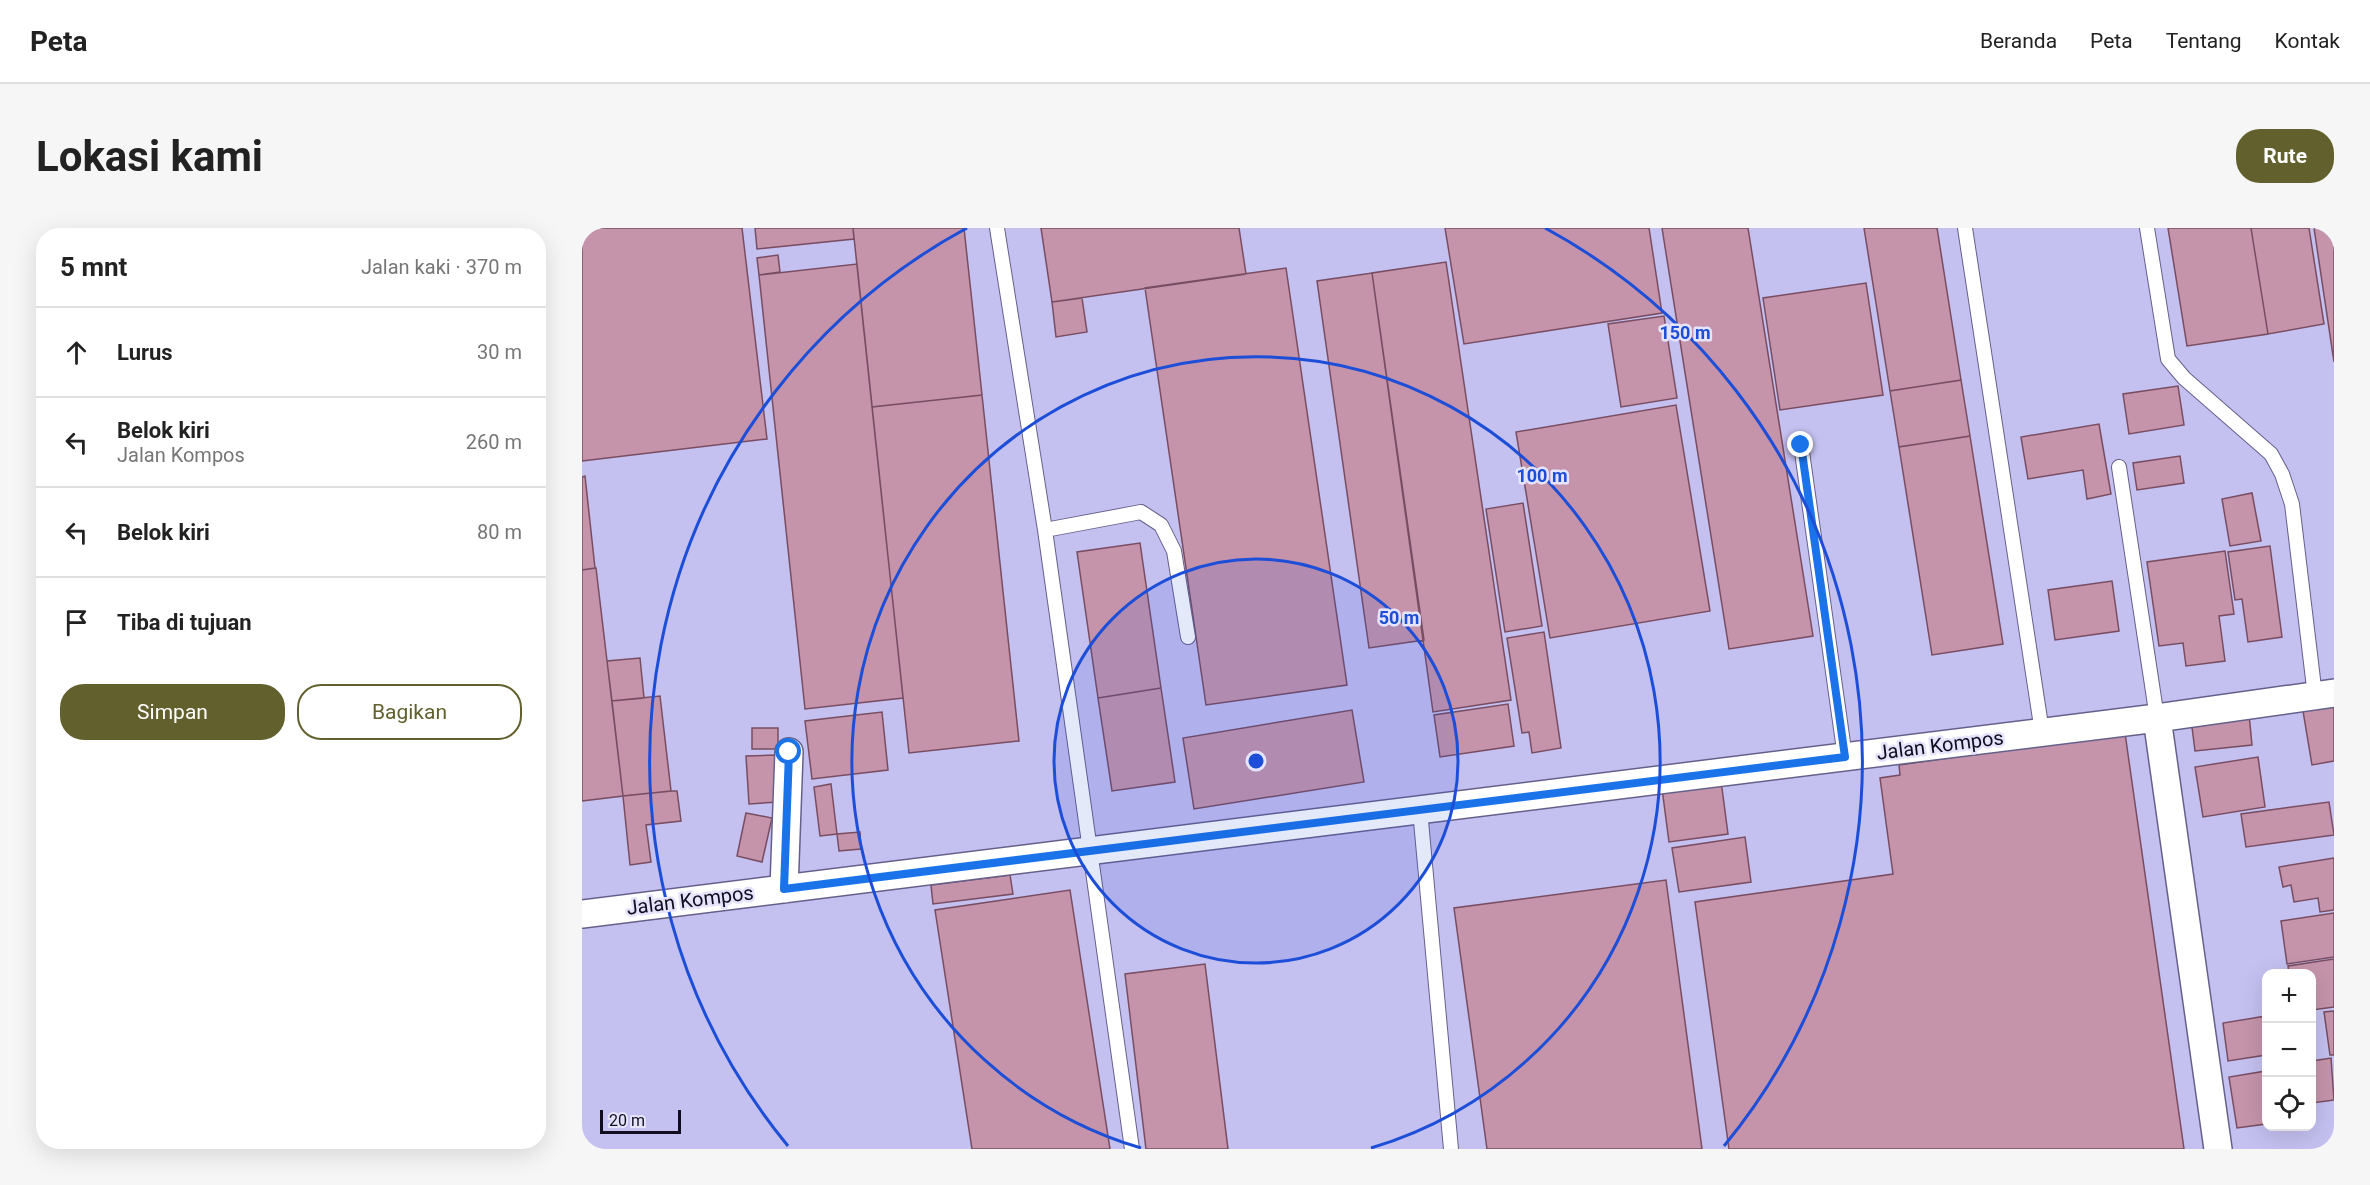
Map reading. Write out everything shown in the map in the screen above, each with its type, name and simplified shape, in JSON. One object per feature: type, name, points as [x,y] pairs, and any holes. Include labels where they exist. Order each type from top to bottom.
[{"type":"street","name":"Jalan Kompos","points":[[582,914],[2157,718],[2324,695]]},
{"type":"street","points":[[2157,718],[2218,1149]]},
{"type":"street","points":[[784,889],[789,752]]},
{"type":"lane","points":[[997,228],[1045,530],[1132,1149]]},
{"type":"lane","points":[[1965,228],[2042,732]]},
{"type":"lane","points":[[2147,228],[2168,359],[2184,378],[2271,454],[2282,474],[2292,504],[2324,695]]},
{"type":"lane","points":[[1801,445],[1845,757]]},
{"type":"lane","points":[[2119,467],[2157,718]]},
{"type":"lane","points":[[1045,530],[1141,512],[1161,525],[1174,551],[1188,637]]},
{"type":"lane","points":[[1420,810],[1451,1149]]},
{"type":"building","points":[[582,228],[742,228],[767,439],[582,461]]},
{"type":"building","points":[[755,228],[853,228],[854,239],[757,249]]},
{"type":"building","points":[[853,228],[964,228],[982,395],[872,407]]},
{"type":"building","points":[[1041,228],[1239,228],[1246,274],[1052,302]]},
{"type":"building","points":[[1445,228],[1649,228],[1662,313],[1464,344]]},
{"type":"building","points":[[1662,228],[1748,228],[1813,636],[1729,649]]},
{"type":"building","points":[[1864,228],[1937,228],[1961,380],[1890,391]]},
{"type":"building","points":[[2168,228],[2251,228],[2268,334],[2187,346]]},
{"type":"building","points":[[2251,228],[2309,228],[2324,324],[2268,334]]},
{"type":"building","points":[[2314,228],[2334,228],[2334,362]]},
{"type":"building","points":[[778,255],[780,272],[759,275],[757,258]]},
{"type":"building","points":[[1446,262],[1511,700],[1433,712],[1372,273]]},
{"type":"building","points":[[857,264],[903,698],[805,709],[759,275]]},
{"type":"building","points":[[1286,268],[1347,685],[1206,705],[1145,288]]},
{"type":"building","points":[[1372,273],[1424,640],[1369,648],[1317,281]]},
{"type":"building","points":[[1866,283],[1883,395],[1780,410],[1763,298]]},
{"type":"building","points":[[1082,298],[1087,332],[1056,337],[1052,302]]},
{"type":"building","points":[[1664,316],[1677,398],[1621,407],[1608,324]]},
{"type":"building","points":[[1961,380],[1970,436],[1899,447],[1890,391]]},
{"type":"building","points":[[2178,386],[2184,425],[2129,434],[2123,394]]},
{"type":"building","points":[[982,395],[1019,741],[909,753],[872,407]]},
{"type":"building","points":[[1676,405],[1710,611],[1550,638],[1516,432]]},
{"type":"building","points":[[2099,424],[2111,494],[2087,499],[2083,470],[2028,479],[2021,437]]},
{"type":"building","points":[[1970,436],[2003,644],[1932,655],[1899,447]]},
{"type":"building","points":[[2180,456],[2184,483],[2137,490],[2133,463]]},
{"type":"building","points":[[585,476],[595,568],[582,570],[582,477]]},
{"type":"building","points":[[2252,493],[2261,541],[2230,546],[2222,499]]},
{"type":"building","points":[[1523,503],[1542,626],[1505,632],[1486,509]]},
{"type":"building","points":[[1140,543],[1161,688],[1098,698],[1077,552]]},
{"type":"building","points":[[2270,546],[2282,637],[2248,642],[2242,599],[2235,600],[2228,552]]},
{"type":"building","points":[[2225,551],[2234,614],[2219,616],[2225,661],[2186,666],[2183,643],[2159,646],[2147,562]]},
{"type":"building","points":[[596,568],[623,796],[582,801],[582,570]]},
{"type":"building","points":[[2112,581],[2119,631],[2055,640],[2048,590]]},
{"type":"building","points":[[1544,632],[1561,748],[1532,753],[1529,732],[1522,733],[1507,638]]},
{"type":"building","points":[[640,658],[644,698],[612,701],[607,661]]},
{"type":"building","points":[[1161,688],[1175,782],[1112,791],[1098,698]]},
{"type":"building","points":[[660,696],[671,791],[623,796],[612,701]]},
{"type":"building","points":[[2334,698],[2334,761],[2312,765],[2303,711]]},
{"type":"building","points":[[1508,704],[1514,746],[1440,757],[1434,715]]},
{"type":"building","points":[[1352,710],[1364,782],[1194,809],[1183,738]]},
{"type":"building","points":[[882,712],[888,770],[812,779],[805,721]]},
{"type":"building","points":[[2249,714],[2252,745],[2195,751],[2191,719]]},
{"type":"building","points":[[752,728],[778,728],[778,749],[752,749]]},
{"type":"building","points":[[2125,733],[2184,1149],[1729,1149],[1695,902],[1893,874],[1880,778],[1900,775],[1899,765]]},
{"type":"building","points":[[775,755],[778,802],[749,804],[746,756]]},
{"type":"building","points":[[2258,757],[2265,807],[2203,817],[2195,767]]},
{"type":"building","points":[[1720,773],[1728,834],[1669,842],[1661,781]]},
{"type":"building","points":[[831,784],[837,834],[820,836],[814,787]]},
{"type":"building","points":[[677,791],[681,821],[646,825],[651,862],[630,865],[623,796]]},
{"type":"building","points":[[2329,802],[2334,835],[2246,847],[2241,814]]},
{"type":"building","points":[[746,813],[772,818],[762,862],[737,856]]},
{"type":"building","points":[[860,832],[861,849],[839,851],[837,834]]},
{"type":"building","points":[[1745,837],[1751,882],[1679,892],[1672,848]]},
{"type":"building","points":[[2334,858],[2334,910],[2320,912],[2318,898],[2294,902],[2291,885],[2283,887],[2279,867]]},
{"type":"building","points":[[1010,875],[1013,894],[933,904],[931,885]]},
{"type":"building","points":[[1666,880],[1702,1149],[1487,1149],[1454,908]]},
{"type":"building","points":[[1070,890],[1110,1149],[972,1149],[935,910]]},
{"type":"building","points":[[2334,913],[2334,957],[2287,964],[2281,921]]},
{"type":"building","points":[[2334,959],[2334,1007],[2316,1009],[2316,969],[2288,969],[2288,966]]},
{"type":"building","points":[[1205,964],[1228,1149],[1146,1149],[1125,974]]},
{"type":"building","points":[[2334,1011],[2334,1055],[2330,1055],[2324,1012]]},
{"type":"building","points":[[2262,1017],[2262,1056],[2228,1061],[2223,1023]]},
{"type":"building","points":[[2331,1058],[2334,1100],[2316,1102],[2316,1060]]},
{"type":"building","points":[[2262,1072],[2262,1125],[2237,1128],[2229,1077]]},
{"type":"route","points":[[789,752],[784,889],[1845,757],[1801,445]]}]
